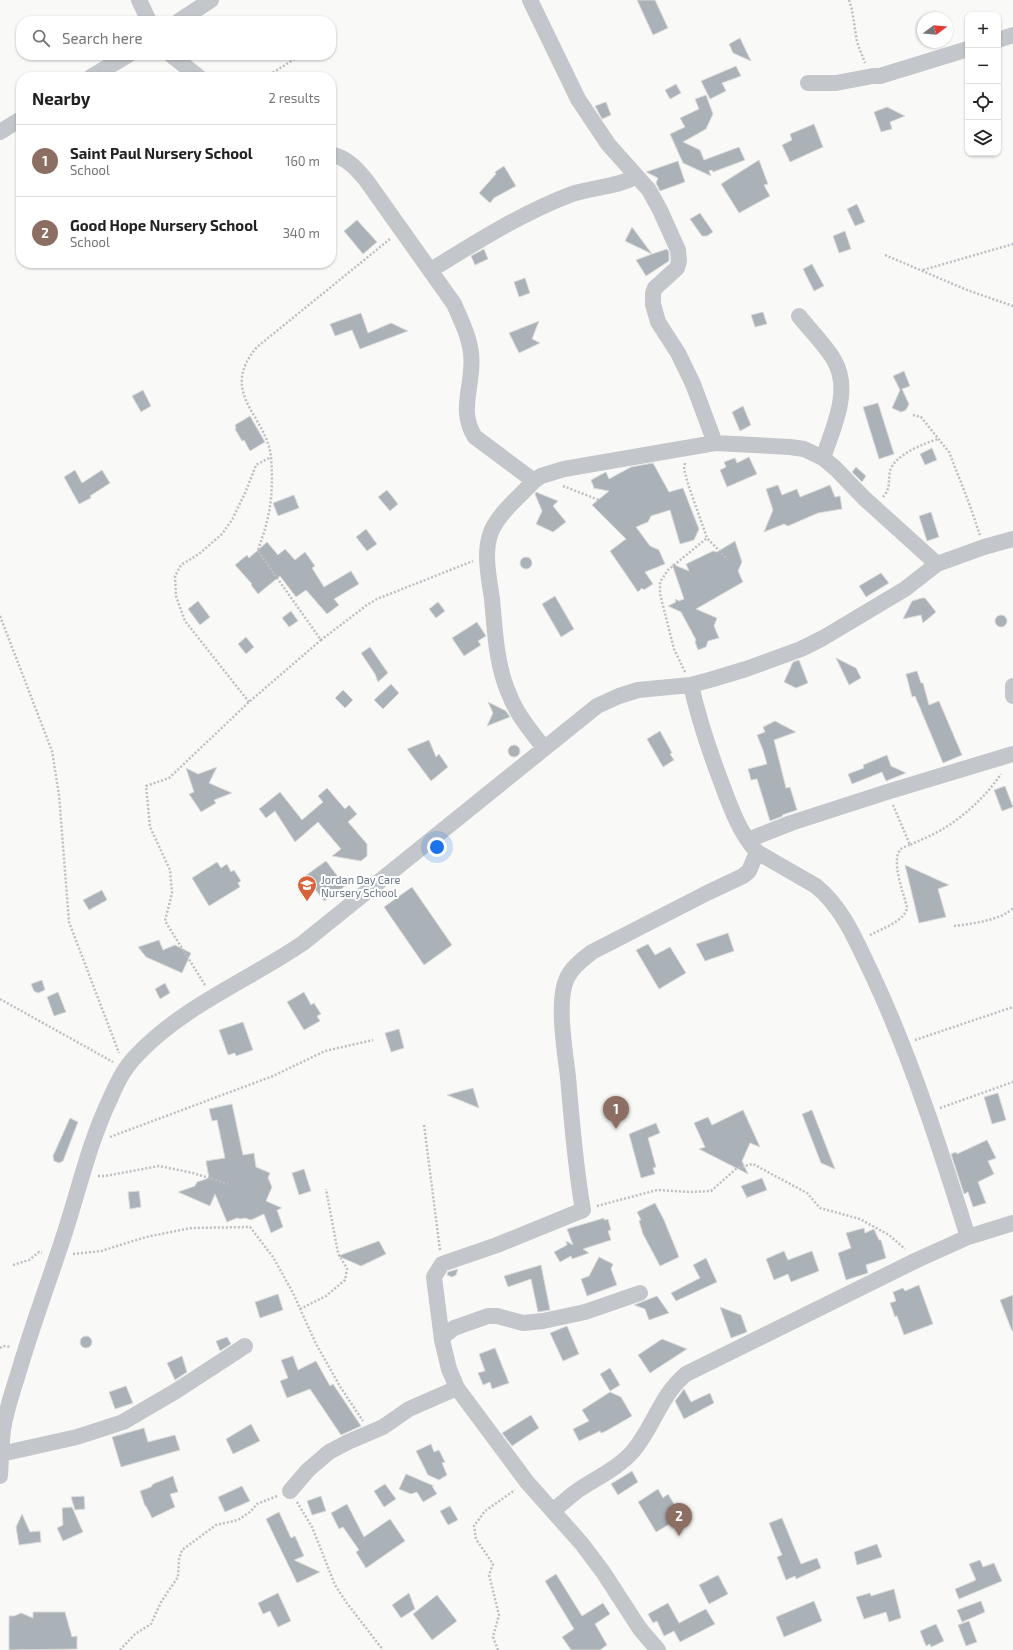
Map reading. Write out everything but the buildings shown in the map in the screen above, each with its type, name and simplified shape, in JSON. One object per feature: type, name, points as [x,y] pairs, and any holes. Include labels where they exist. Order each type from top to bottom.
[{"type":"street","points":[[139,0],[146,16]]},
{"type":"street","points":[[187,16],[211,0]]},
{"type":"street","points":[[530,0],[578,99],[608,144],[649,190],[656,201],[679,256],[677,268],[659,283],[653,293],[654,312],[658,322],[678,353],[693,384],[715,443]]},
{"type":"street","points":[[1001,39],[1013,35]]},
{"type":"street","points":[[808,83],[836,83],[887,74],[965,50]]},
{"type":"street","points":[[99,72],[120,60]]},
{"type":"street","points":[[177,60],[193,72]]},
{"type":"street","points":[[0,132],[16,122]]},
{"type":"street","points":[[336,156],[353,164],[366,180],[454,304],[468,338],[471,353],[472,371],[466,408],[469,428],[475,437],[534,481]]},
{"type":"street","points":[[431,270],[486,236],[547,204],[591,188],[629,180],[636,176]]},
{"type":"street","points":[[799,316],[834,360],[841,376],[842,396],[834,427],[823,458]]},
{"type":"street","points":[[544,748],[516,711],[502,672],[497,650],[487,556],[489,538],[494,525],[534,481],[541,476],[564,469],[715,443],[790,446],[811,451],[823,458],[835,468],[864,498],[937,564]]},
{"type":"street","points":[[0,1476],[3,1431],[7,1410],[81,1176],[105,1110],[125,1068],[137,1054],[163,1031],[212,998],[277,960],[303,942],[597,706],[619,696],[644,690],[691,684],[746,669],[801,649],[905,589],[937,564],[984,547],[1013,539]]},
{"type":"street","points":[[691,684],[705,739],[726,797],[753,846],[816,886],[824,893],[833,902],[844,918],[857,942],[902,1045],[927,1113],[968,1237]]},
{"type":"street","points":[[1013,686],[1013,696]]},
{"type":"street","points":[[658,1650],[640,1629],[603,1572],[527,1482],[457,1388],[449,1368],[442,1340],[434,1277],[442,1264],[497,1245],[583,1210],[573,1144],[562,1014],[563,991],[567,977],[578,962],[592,952],[743,876],[749,871],[753,846],[791,823],[887,792],[1012,755]]},
{"type":"street","points":[[553,1511],[577,1492],[621,1463],[634,1450],[644,1436],[669,1392],[686,1374],[917,1260],[968,1237],[1013,1223]]},
{"type":"street","points":[[442,1340],[445,1335],[454,1328],[488,1316],[497,1316],[517,1322],[543,1321],[585,1312],[640,1293]]},
{"type":"street","points":[[1,1454],[77,1437],[123,1422],[176,1391],[245,1346]]},
{"type":"street","points":[[290,1490],[308,1470],[329,1452],[348,1442],[371,1433],[409,1409],[457,1388]]},
{"type":"path","points":[[848,0],[852,10],[857,42],[872,76]]},
{"type":"path","points":[[274,72],[293,60]]},
{"type":"path","points":[[321,640],[258,551],[267,523],[272,474],[271,457],[267,439],[246,403],[242,390],[244,372],[250,355],[257,347],[402,230]]},
{"type":"path","points":[[922,270],[1013,244]]},
{"type":"path","points":[[885,254],[967,290],[1013,306]]},
{"type":"path","points":[[912,415],[921,417],[949,452],[969,502],[984,547]]},
{"type":"path","points":[[874,507],[888,492],[890,483],[890,469],[900,458],[917,446],[938,439]]},
{"type":"path","points":[[695,446],[686,454],[684,469],[688,484],[707,538],[728,560]]},
{"type":"path","points":[[249,702],[185,621],[176,596],[175,576],[181,565],[199,554],[222,534],[232,520],[246,491],[256,465],[271,457]]},
{"type":"path","points":[[563,485],[599,500]]},
{"type":"path","points":[[691,684],[674,649],[660,594],[660,582],[668,570],[707,538]]},
{"type":"path","points":[[212,998],[166,921],[172,893],[170,870],[150,827],[146,786],[169,778],[249,702],[321,640],[367,605],[377,599],[487,556]]},
{"type":"path","points":[[0,616],[52,751],[59,795],[69,922],[125,1068]]},
{"type":"path","points":[[857,942],[903,918],[905,914],[907,908],[897,864],[901,849],[941,830],[967,811],[998,779],[1012,755]]},
{"type":"path","points":[[887,792],[910,845]]},
{"type":"path","points":[[954,926],[971,924],[1008,914],[1013,908]]},
{"type":"path","points":[[0,999],[125,1068]]},
{"type":"path","points":[[902,1045],[1013,1007]]},
{"type":"path","points":[[94,1138],[107,1138],[273,1076],[325,1051],[373,1040]]},
{"type":"path","points":[[927,1113],[1013,1082]]},
{"type":"path","points":[[424,1125],[442,1264]]},
{"type":"path","points":[[583,1210],[656,1190],[690,1192],[711,1191],[737,1168],[753,1164],[807,1192],[820,1208],[860,1219],[889,1235],[917,1260]]},
{"type":"path","points":[[81,1176],[105,1176],[159,1166],[193,1173],[228,1184]]},
{"type":"path","points":[[300,1309],[326,1296],[345,1280],[347,1270],[338,1253],[326,1189]]},
{"type":"path","points":[[13,1266],[29,1260],[39,1252],[56,1256],[100,1251],[146,1237],[190,1228],[250,1227],[273,1257],[316,1344],[340,1388],[371,1433]]},
{"type":"path","points":[[498,1650],[493,1637],[498,1614],[489,1575],[493,1564],[476,1539],[474,1526],[485,1511],[527,1482]]},
{"type":"path","points":[[120,1650],[135,1634],[151,1624],[161,1602],[178,1577],[179,1559],[182,1550],[216,1525],[238,1520],[250,1512],[257,1504],[290,1490],[312,1526],[335,1585],[346,1602],[383,1650]]},
{"type":"place","name":"Jordan Day Care Nursery School","points":[[307,902]]},
{"type":"place","name":"Saint Paul Nursery School","points":[[616,1129]]},
{"type":"place","name":"Good Hope Nursery School","points":[[679,1536]]}]
